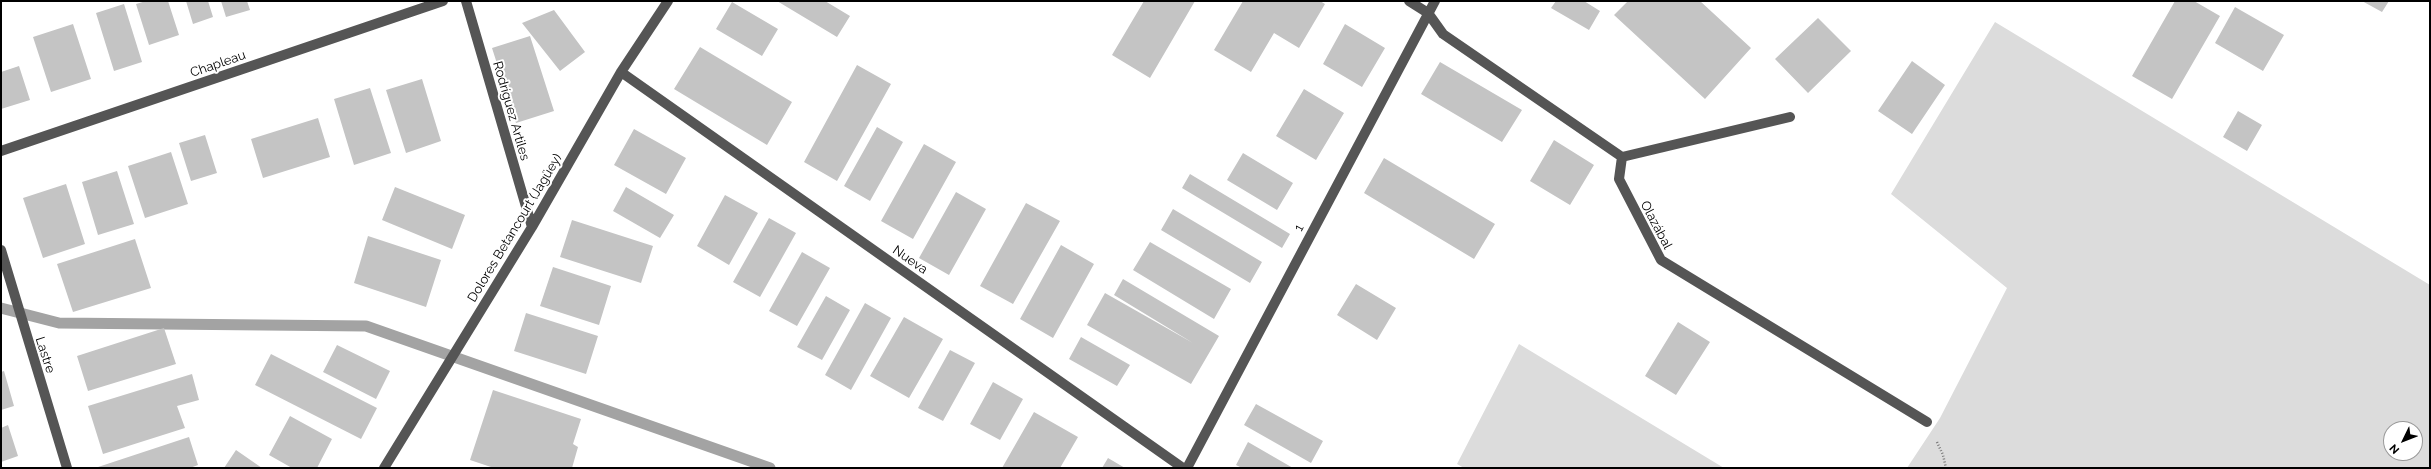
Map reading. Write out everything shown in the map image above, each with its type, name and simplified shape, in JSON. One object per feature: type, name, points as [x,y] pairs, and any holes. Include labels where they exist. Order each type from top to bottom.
[{"type":"street","name":"Chapleau","points":[[1,151],[443,1]]},
{"type":"street","name":"Rodríguez Artiles","points":[[466,1],[532,227]]},
{"type":"street","name":"Dolores Betancourt (Jagüey)","points":[[384,468],[532,227],[622,72],[668,1]]},
{"type":"street","points":[[1409,1],[1428,13],[1443,34],[1622,157],[1790,117]]},
{"type":"street","name":"1","points":[[1187,468],[1435,1]]},
{"type":"street","name":"Nueva","points":[[622,72],[1183,468]]},
{"type":"street","name":"Olazábal","points":[[1622,157],[1619,179],[1661,260],[1927,422]]},
{"type":"street","name":"Lastre","points":[[1,250],[16,299],[25,336],[67,468]]},
{"type":"shaded area","points":[[1995,22],[2430,285],[2430,468],[1907,468],[1940,418],[2007,288],[1891,194]]},
{"type":"shaded area","points":[[1519,344],[1724,468],[1464,468],[1457,464]]},
{"type":"building","points":[[146,1],[168,1],[179,35],[149,45],[136,4]]},
{"type":"building","points":[[186,1],[208,1],[213,17],[193,24]]},
{"type":"building","points":[[221,1],[247,1],[250,10],[226,17]]},
{"type":"building","points":[[777,1],[825,1],[850,16],[837,37]]},
{"type":"building","points":[[1144,1],[1195,1],[1150,78],[1112,55]]},
{"type":"building","points":[[1243,1],[1320,1],[1325,4],[1299,48],[1274,33],[1251,72],[1214,50]]},
{"type":"building","points":[[1556,1],[1584,1],[1600,11],[1589,30],[1551,8]]},
{"type":"building","points":[[1628,1],[1700,1],[1751,48],[1705,99],[1614,15]]},
{"type":"building","points":[[2175,1],[2194,1],[2220,16],[2172,99],[2132,76]]},
{"type":"building","points":[[2362,1],[2389,1],[2382,12]]},
{"type":"building","points":[[732,2],[778,29],[762,56],[716,29]]},
{"type":"building","points":[[124,4],[142,62],[114,71],[96,13]]},
{"type":"building","points":[[2235,7],[2284,35],[2263,71],[2215,43]]},
{"type":"building","points":[[554,10],[585,52],[560,71],[522,23]]},
{"type":"building","points":[[1818,18],[1851,51],[1808,93],[1775,59]]},
{"type":"building","points":[[73,24],[91,79],[51,92],[33,37]]},
{"type":"building","points":[[1345,24],[1385,48],[1362,87],[1323,64]]},
{"type":"building","points":[[530,36],[554,111],[516,123],[492,48]]},
{"type":"building","points":[[700,47],[792,102],[767,145],[674,89]]},
{"type":"building","points":[[1912,61],[1945,85],[1912,134],[1878,111]]},
{"type":"building","points":[[1440,62],[1522,110],[1502,142],[1421,94]]},
{"type":"building","points":[[857,65],[891,84],[837,181],[804,162]]},
{"type":"building","points":[[19,66],[30,100],[1,109],[1,72]]},
{"type":"building","points":[[422,79],[441,141],[406,153],[386,90]]},
{"type":"building","points":[[370,88],[391,153],[354,165],[334,99]]},
{"type":"building","points":[[1304,89],[1344,113],[1316,160],[1276,136]]},
{"type":"building","points":[[2238,111],[2262,125],[2247,151],[2223,137]]},
{"type":"building","points":[[318,118],[330,157],[263,178],[251,139]]},
{"type":"building","points":[[877,127],[903,142],[870,201],[844,186]]},
{"type":"building","points":[[634,129],[686,158],[666,194],[614,165]]},
{"type":"building","points":[[205,135],[217,173],[191,181],[179,143]]},
{"type":"building","points":[[1554,140],[1594,165],[1570,205],[1530,181]]},
{"type":"building","points":[[924,144],[956,162],[913,239],[881,221]]},
{"type":"building","points":[[171,152],[188,204],[145,218],[128,166]]},
{"type":"building","points":[[1243,153],[1293,183],[1277,210],[1227,180]]},
{"type":"building","points":[[1384,158],[1495,224],[1474,259],[1364,193]]},
{"type":"building","points":[[117,171],[134,224],[98,235],[82,182]]},
{"type":"building","points":[[1190,174],[1290,234],[1282,248],[1182,188]]},
{"type":"building","points":[[66,184],[85,244],[43,258],[23,198]]},
{"type":"building","points":[[395,187],[465,215],[452,249],[382,220]]},
{"type":"building","points":[[626,187],[674,215],[660,238],[613,211]]},
{"type":"building","points":[[956,192],[986,209],[949,275],[919,258]]},
{"type":"building","points":[[725,195],[758,213],[729,265],[697,246]]},
{"type":"building","points":[[1026,203],[1060,221],[1013,304],[980,286]]},
{"type":"building","points":[[1173,209],[1262,262],[1250,283],[1161,230]]},
{"type":"building","points":[[769,218],[796,233],[760,297],[733,282]]},
{"type":"building","points":[[572,220],[653,246],[641,283],[560,257]]},
{"type":"building","points":[[368,236],[441,260],[426,307],[354,283]]},
{"type":"building","points":[[135,239],[151,288],[73,312],[57,264]]},
{"type":"building","points":[[1150,242],[1231,289],[1214,319],[1133,270]]},
{"type":"building","points":[[1061,245],[1094,264],[1053,338],[1020,319]]},
{"type":"building","points":[[802,252],[830,268],[797,326],[769,311]]},
{"type":"building","points":[[553,267],[611,286],[599,325],[540,306]]},
{"type":"building","points":[[1123,279],[1219,336],[1191,384],[1087,325],[1105,293],[1193,343],[1114,295]]},
{"type":"building","points":[[1356,284],[1396,308],[1377,340],[1337,315]]},
{"type":"building","points":[[826,296],[850,310],[822,360],[797,347]]},
{"type":"building","points":[[865,303],[891,318],[851,390],[825,375]]},
{"type":"building","points":[[526,313],[598,336],[586,374],[514,351]]},
{"type":"building","points":[[904,317],[943,339],[909,398],[870,376]]},
{"type":"building","points":[[1678,322],[1710,342],[1676,395],[1645,376]]},
{"type":"building","points":[[164,328],[176,364],[88,391],[77,356]]},
{"type":"building","points":[[1081,337],[1130,365],[1117,386],[1069,359]]},
{"type":"building","points":[[337,345],[390,371],[376,399],[323,372]]},
{"type":"building","points":[[950,350],[975,363],[943,421],[918,408]]},
{"type":"building","points":[[271,354],[377,408],[361,439],[255,385]]},
{"type":"building","points":[[4,371],[14,406],[1,410],[1,372]]},
{"type":"building","points":[[192,374],[199,400],[177,406],[185,428],[103,454],[88,406]]},
{"type":"building","points":[[993,382],[1023,399],[1000,440],[970,424]]},
{"type":"building","points":[[493,390],[581,419],[573,444],[578,447],[572,468],[494,468],[470,460]]},
{"type":"building","points":[[1256,404],[1323,441],[1311,463],[1244,425]]},
{"type":"building","points":[[1034,412],[1078,437],[1060,468],[1002,468]]},
{"type":"building","points":[[290,416],[332,439],[317,468],[292,468],[269,455]]},
{"type":"building","points":[[8,425],[18,456],[1,462],[1,428]]},
{"type":"building","points":[[189,437],[198,465],[190,468],[95,468]]},
{"type":"building","points":[[1248,442],[1293,468],[1242,468],[1236,465]]},
{"type":"building","points":[[236,450],[262,468],[224,468]]},
{"type":"building","points":[[1108,458],[1125,468],[1102,468]]},
{"type":"waterway","points":[[1,308],[59,323],[366,326],[770,468]]}]
